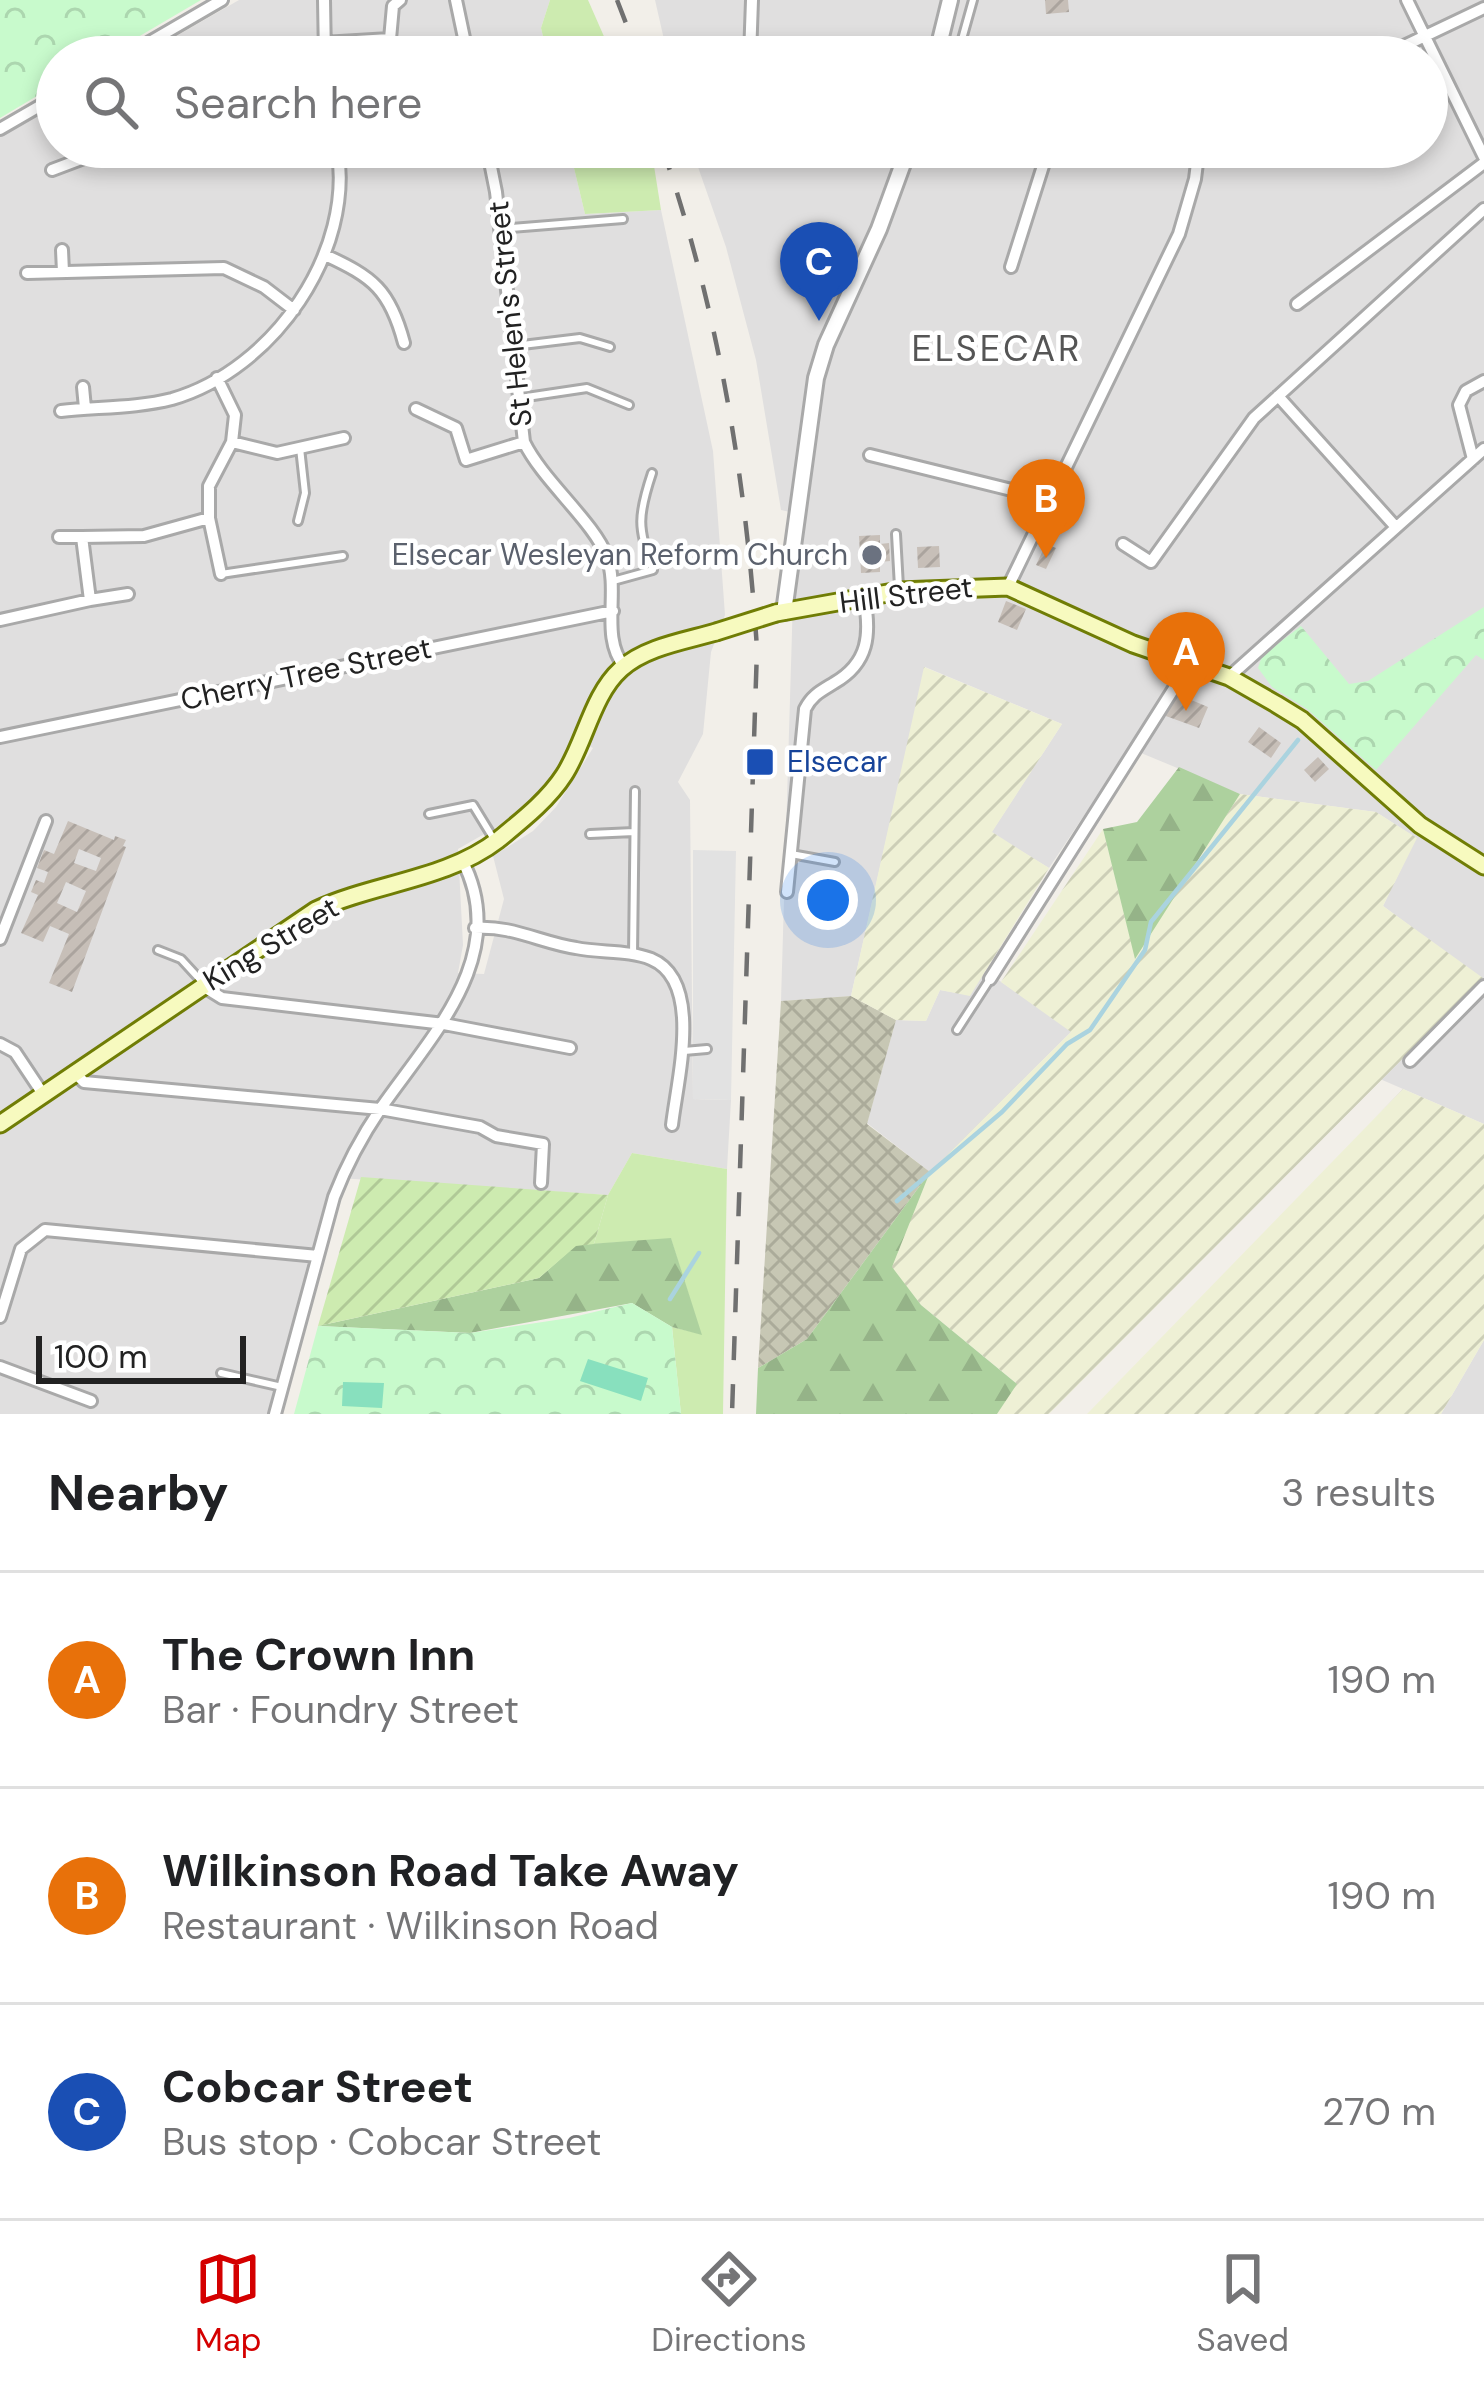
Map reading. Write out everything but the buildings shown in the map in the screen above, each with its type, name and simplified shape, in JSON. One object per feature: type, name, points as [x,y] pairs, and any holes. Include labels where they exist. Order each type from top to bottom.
[{"type":"main road","name":"Hill Street","points":[[624,666],[656,650],[780,613],[899,590],[1008,587],[1133,644],[1229,676],[1302,720],[1420,825],[1484,866]]},
{"type":"main road","name":"King Street","points":[[0,1124],[316,910],[462,860],[495,842],[555,787],[608,685],[624,666]]},
{"type":"street","points":[[160,36],[222,0]]},
{"type":"street","points":[[323,36],[324,0]]},
{"type":"street","points":[[390,36],[393,6],[400,0]]},
{"type":"street","points":[[456,0],[464,36]]},
{"type":"street","points":[[751,36],[752,0]]},
{"type":"street","points":[[941,36],[950,0]]},
{"type":"street","points":[[1407,0],[1424,36]]},
{"type":"street","points":[[1431,36],[1484,8]]},
{"type":"street","points":[[1297,304],[1484,160],[1448,86]]},
{"type":"street","points":[[0,129],[36,108]]},
{"type":"street","points":[[52,170],[57,168]]},
{"type":"street","points":[[61,411],[173,399],[217,378],[264,345],[294,310],[325,255],[339,207],[341,168]]},
{"type":"street","name":"St Helen's Street","points":[[490,168],[524,442],[534,462],[606,552],[613,581],[614,651],[624,666]]},
{"type":"street","points":[[780,613],[816,378],[901,168]]},
{"type":"street","points":[[1011,267],[1042,168]]},
{"type":"street","points":[[1008,587],[1179,234],[1196,168]]},
{"type":"street","points":[[1124,544],[1151,562],[1239,434],[1484,209]]},
{"type":"street","points":[[62,250],[63,272]]},
{"type":"street","points":[[325,255],[359,270],[380,289],[394,307],[404,343]]},
{"type":"street","points":[[27,273],[224,268],[244,275],[294,310]]},
{"type":"street","points":[[217,378],[236,415],[232,442],[209,486],[209,518],[221,574]]},
{"type":"street","points":[[1473,459],[1459,405],[1466,391],[1484,381]]},
{"type":"street","points":[[83,387],[85,408]]},
{"type":"street","points":[[1278,396],[1394,525]]},
{"type":"street","points":[[416,410],[456,428],[466,460],[524,442]]},
{"type":"street","points":[[232,442],[277,453],[344,438]]},
{"type":"street","points":[[1229,676],[1484,449]]},
{"type":"street","points":[[870,455],[1052,500]]},
{"type":"street","points":[[59,537],[144,536],[209,518]]},
{"type":"street","points":[[82,537],[90,600]]},
{"type":"street","points":[[0,620],[128,594]]},
{"type":"street","points":[[788,892],[805,709],[810,698],[846,676],[861,659],[868,632],[864,597]]},
{"type":"street","name":"Cherry Tree Street","points":[[0,737],[613,611]]},
{"type":"street","points":[[990,979],[1190,663]]},
{"type":"street","points":[[0,939],[46,820]]},
{"type":"street","points":[[275,1414],[347,1165],[380,1109],[444,1024],[465,983],[475,928],[472,885],[462,860]]},
{"type":"street","points":[[475,928],[513,930],[568,947],[659,963],[678,986],[683,1012],[673,1125]]},
{"type":"street","points":[[202,985],[222,998],[444,1024],[569,1048]]},
{"type":"street","points":[[1411,1061],[1484,986]]},
{"type":"street","points":[[0,1044],[14,1052],[44,1094]]},
{"type":"street","points":[[75,1073],[84,1082],[380,1109],[480,1127],[496,1136],[543,1144],[541,1183]]},
{"type":"street","points":[[0,1317],[21,1249],[45,1230],[318,1256]]},
{"type":"street","points":[[0,1367],[91,1401]]},
{"type":"lane","points":[[963,36],[973,0]]},
{"type":"lane","points":[[500,229],[623,219]]},
{"type":"lane","points":[[514,346],[580,338],[610,347]]},
{"type":"lane","points":[[520,398],[587,388],[629,405]]},
{"type":"lane","points":[[298,521],[305,493],[300,448]]},
{"type":"lane","points":[[613,581],[653,571],[640,537],[639,512],[652,472]]},
{"type":"lane","points":[[896,534],[899,590]]},
{"type":"lane","points":[[221,574],[343,556]]},
{"type":"lane","points":[[633,955],[635,791]]},
{"type":"lane","points":[[429,814],[473,806],[495,842]]},
{"type":"lane","points":[[590,834],[634,832]]},
{"type":"lane","points":[[791,854],[835,862]]},
{"type":"lane","points":[[158,950],[181,959],[202,985]]},
{"type":"lane","points":[[957,1030],[990,979]]},
{"type":"lane","points":[[681,1051],[707,1049]]},
{"type":"lane","points":[[220,1373],[282,1387]]},
{"type":"shaded area","points":[[239,0],[550,0],[543,36],[176,36]]},
{"type":"shaded area","points":[[655,0],[1484,0],[1484,1124],[1380,1079],[1482,979],[1383,906],[1416,838],[1376,812],[1240,794],[1129,748],[1049,868],[991,833],[1062,724],[925,667],[851,996],[781,1001],[793,598],[804,515],[781,510],[756,360],[726,247],[698,168],[1448,168],[1448,36],[663,36]]},
{"type":"shaded area","points":[[36,116],[36,168],[574,168],[585,214],[661,210],[713,451],[725,615],[711,652],[703,734],[678,782],[690,800],[693,1099],[731,1100],[727,1169],[632,1153],[608,1195],[338,1178],[275,1414],[0,1414],[0,137]],"holes":[[[581,742],[593,748],[556,807],[533,831],[493,856],[504,899],[484,974],[458,973],[463,945],[458,849],[526,810]]]},
{"type":"shaded area","points":[[924,667],[1062,724],[992,832],[1049,868],[970,996],[940,990],[926,1021],[896,1020],[851,996]]},
{"type":"shaded area","points":[[1240,794],[1376,812],[1417,838],[1383,906],[1483,978],[1049,1414],[997,1414],[1016,1383],[921,1305],[891,1267],[930,1172],[1071,1032],[1001,982],[1103,829],[1135,957]]},
{"type":"shaded area","points":[[693,850],[736,851],[731,1100],[693,1099]]},
{"type":"shaded area","points":[[984,970],[1072,1031],[930,1172],[867,1123],[896,1020],[926,1021],[940,990],[969,995]]},
{"type":"shaded area","points":[[851,996],[896,1020],[867,1124],[930,1172],[807,1339],[758,1368],[781,1001]]},
{"type":"shaded area","points":[[1403,1089],[1484,1124],[1484,1340],[1441,1414],[1087,1414]]},
{"type":"shaded area","points":[[1484,1340],[1484,1414],[1441,1414]]},
{"type":"green space","points":[[0,0],[201,0],[140,36],[36,36],[36,97],[0,118]]},
{"type":"green space","points":[[550,0],[588,0],[604,36],[543,36]]},
{"type":"green space","points":[[574,168],[654,168],[661,210],[585,214]]},
{"type":"green space","points":[[1484,607],[1484,660],[1476,655],[1376,770],[1307,709],[1272,687],[1258,668],[1262,656],[1301,626],[1349,684],[1368,681]]},
{"type":"green space","points":[[1179,767],[1240,794],[1135,959],[1103,829],[1137,822]]},
{"type":"green space","points":[[632,1153],[727,1169],[723,1414],[681,1414],[672,1327],[701,1334],[671,1239],[594,1244],[608,1195]]},
{"type":"green space","points":[[930,1172],[892,1267],[921,1305],[1017,1384],[997,1414],[756,1414],[758,1368],[807,1339]]},
{"type":"green space","points":[[361,1177],[608,1195],[594,1244],[576,1246],[539,1278],[318,1326]]},
{"type":"green space","points":[[671,1238],[702,1335],[672,1327],[632,1303],[470,1333],[318,1326],[539,1278],[576,1245]]},
{"type":"green space","points":[[632,1303],[672,1327],[681,1414],[294,1414],[318,1326],[470,1333]]},
{"type":"green space","points":[[588,1359],[648,1378],[641,1401],[580,1381]]},
{"type":"green space","points":[[343,1382],[384,1383],[382,1408],[342,1406]]},
{"type":"waterway","points":[[897,1201],[1002,1112],[1067,1044],[1090,1030],[1145,950],[1151,922],[1298,740]]},
{"type":"waterway","points":[[670,1299],[699,1253]]},
{"type":"railway","points":[[617,0],[631,36]]},
{"type":"railway","points":[[669,168],[699,270],[726,395],[757,649],[732,1414]]},
{"type":"place","name":"Cobcar Street","points":[[819,321]]},
{"type":"place","name":"Elsecar Wesleyan Reform Church","points":[[872,555]]},
{"type":"place","name":"Wilkinson Road Take Away","points":[[1046,558]]},
{"type":"place","name":"The Crown Inn","points":[[1186,711]]},
{"type":"place","name":"Elsecar","points":[[760,762]]},
{"type":"district","name":"ELSECAR","points":[[997,348]]}]
